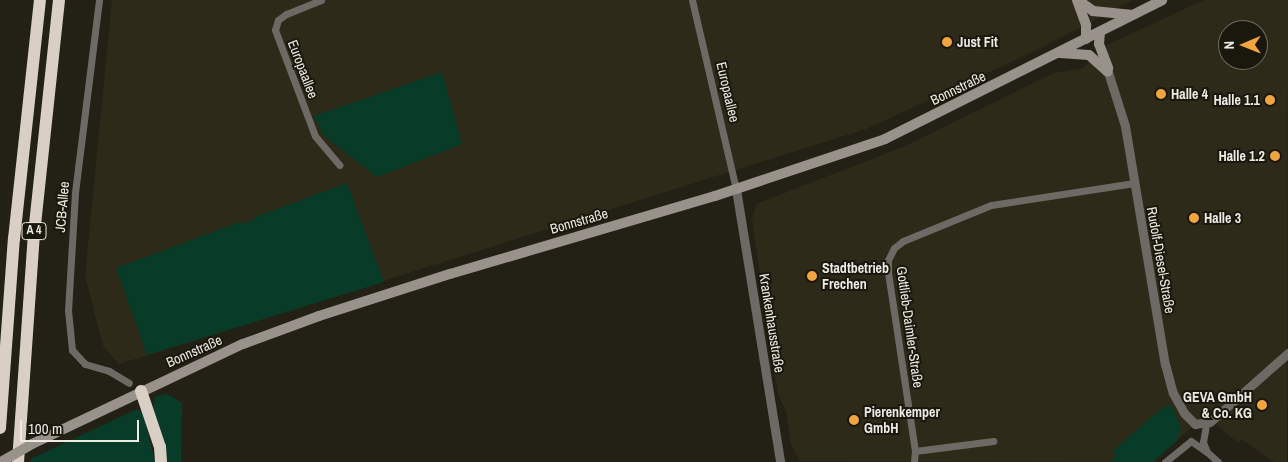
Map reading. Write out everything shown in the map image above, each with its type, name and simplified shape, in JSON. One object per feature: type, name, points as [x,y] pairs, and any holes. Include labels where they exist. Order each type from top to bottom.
[{"type":"highway","name":"A 4","points":[[0,428],[14,239],[40,0]]},
{"type":"highway","name":"A 4","points":[[18,462],[34,234],[59,0]]},
{"type":"highway","points":[[141,391],[160,447],[161,462]]},
{"type":"main road","points":[[1077,0],[1093,11],[1134,15]]},
{"type":"main road","points":[[1077,0],[1086,25],[1086,39]]},
{"type":"main road","name":"Bonnstraße","points":[[1,462],[32,444],[243,344],[320,316],[736,189],[884,139],[1162,0]]},
{"type":"main road","points":[[1100,32],[1099,44],[1108,72]]},
{"type":"main road","points":[[1059,53],[1089,55],[1108,72]]},
{"type":"street","name":"JCB-Allee","points":[[99,0],[75,194],[68,310],[72,350],[86,364],[109,371],[129,383]]},
{"type":"street","name":"Europaallee","points":[[321,0],[286,14],[278,20],[275,30],[315,136],[339,165]]},
{"type":"street","name":"Europaallee","points":[[692,0],[736,189]]},
{"type":"street","name":"Rudolf-Diesel-Straße","points":[[1108,72],[1125,126],[1171,388],[1190,420],[1206,425]]},
{"type":"street","name":"Gottlieb-Daimler-Straße","points":[[914,462],[915,451],[888,272],[888,260],[894,248],[903,241],[991,205],[1134,183]]},
{"type":"street","name":"Krankenhausstraße","points":[[736,189],[780,462]]},
{"type":"street","points":[[1208,452],[1202,436],[1206,425],[1288,353]]},
{"type":"street","points":[[915,451],[993,441]]},
{"type":"street","points":[[1165,462],[1191,441],[1208,452],[1218,462]]},
{"type":"shaded area","points":[[112,0],[1133,0],[1037,50],[866,129],[119,364],[103,346],[85,276]]},
{"type":"shaded area","points":[[1204,0],[1288,0],[1287,462],[1274,462],[1241,439],[1238,443],[1205,415],[1153,462],[800,461],[791,444],[786,411],[778,394],[752,220],[756,204],[905,146],[1054,73],[1083,68],[1107,45]]},
{"type":"green space","points":[[442,72],[462,144],[377,177],[324,136],[314,116]]},
{"type":"green space","points":[[347,183],[384,282],[147,355],[116,268],[237,223],[247,223],[258,216]]},
{"type":"green space","points":[[167,394],[182,403],[181,462],[167,462],[153,408],[155,397]]},
{"type":"green space","points":[[1171,405],[1181,427],[1177,441],[1153,462],[1110,462],[1116,456],[1112,452],[1163,407]]},
{"type":"green space","points":[[137,409],[143,413],[155,462],[31,462],[31,459]]},
{"type":"place","name":"Just Fit","points":[[947,42]]},
{"type":"place","name":"Halle 4","points":[[1161,94]]},
{"type":"place","name":"Halle 1.1","points":[[1270,100]]},
{"type":"place","name":"Halle 1.2","points":[[1275,156]]},
{"type":"place","name":"Halle 3","points":[[1194,218]]},
{"type":"place","name":"Stadtbetrieb Frechen","points":[[812,276]]},
{"type":"place","name":"GEVA GmbH & Co. KG","points":[[1262,405]]},
{"type":"place","name":"Pierenkemper GmbH","points":[[854,420]]}]
